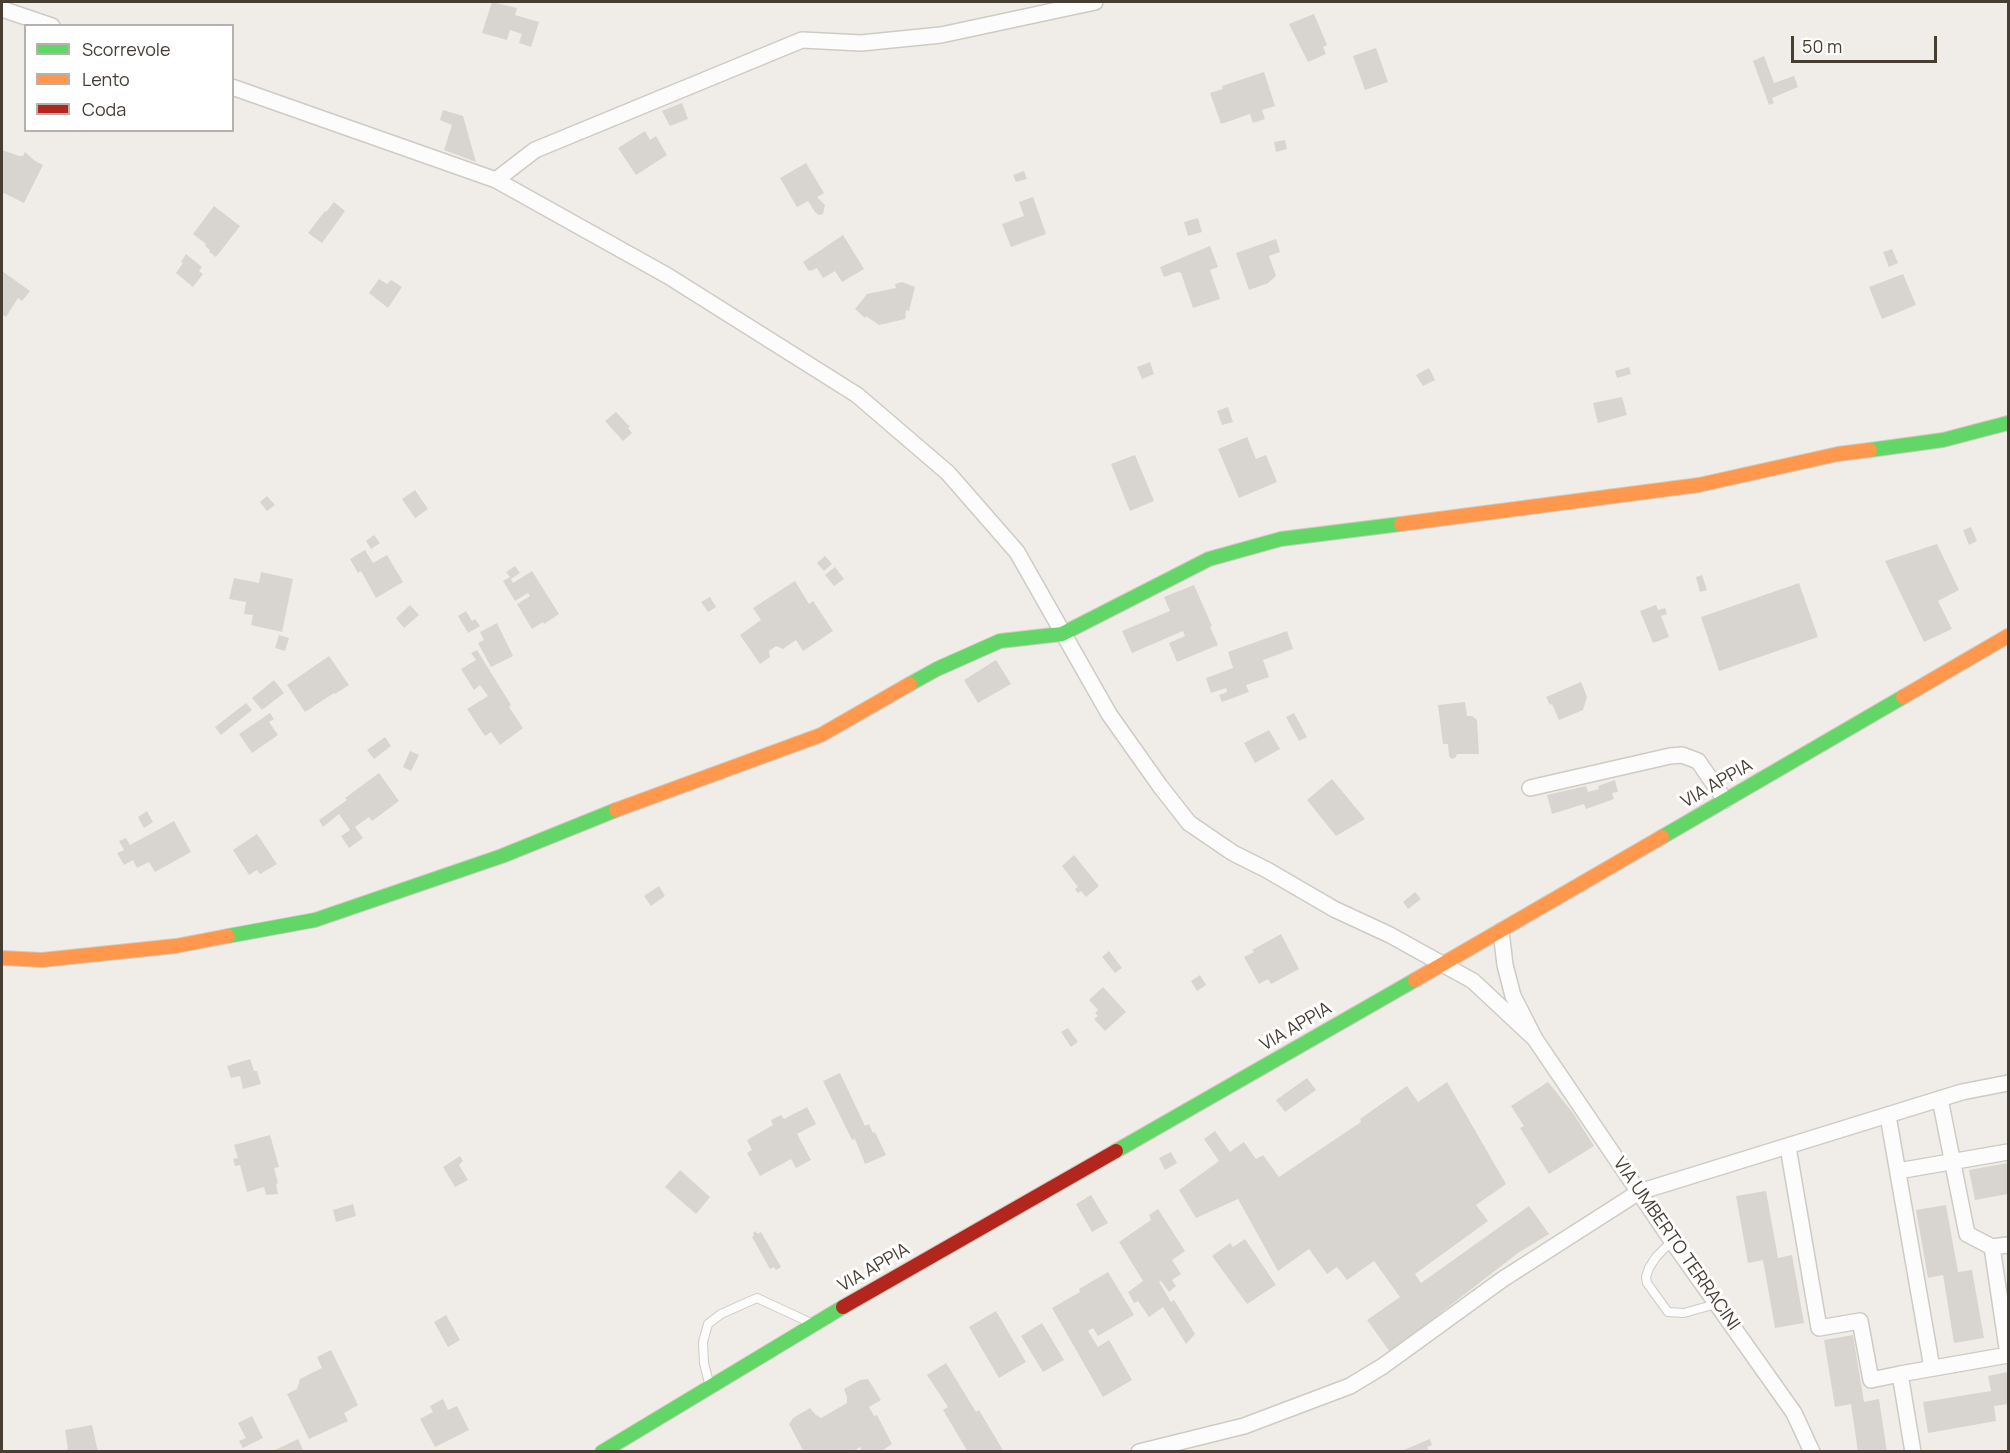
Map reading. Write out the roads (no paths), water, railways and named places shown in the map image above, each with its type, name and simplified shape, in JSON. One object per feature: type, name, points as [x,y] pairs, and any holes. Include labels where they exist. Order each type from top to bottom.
[{"type":"street","points":[[495,180],[536,150],[802,40],[861,43],[941,35],[1095,2]]},
{"type":"street","points":[[2,9],[46,24]]},
{"type":"street","points":[[234,88],[495,180],[668,276],[856,395],[948,473],[1017,552],[1109,714],[1189,823],[1233,853],[1334,909],[1390,935],[1473,981],[1535,1039]]},
{"type":"street","points":[[2,958],[42,960],[176,946],[315,920],[502,856],[599,816],[821,735],[937,669],[1000,641],[1062,634],[1209,559],[1281,539],[1699,485],[1838,454],[1943,440],[2008,423]]},
{"type":"street","name":"VIA APPIA","points":[[602,1452],[813,1324],[1501,931],[2008,636]]},
{"type":"street","points":[[1530,788],[1682,755],[1698,761],[1725,800]]},
{"type":"street","points":[[1501,931],[1505,965],[1514,996],[1535,1039]]},
{"type":"street","name":"VIA UMBERTO TERRACINI","points":[[1535,1039],[1672,1241],[1794,1413],[1812,1452]]},
{"type":"street","points":[[1139,1452],[1244,1425],[1350,1386],[1383,1366],[1503,1279],[1639,1192],[1962,1092],[2008,1083]]},
{"type":"street","points":[[1940,1099],[1967,1234],[1992,1247],[2008,1245]]},
{"type":"street","points":[[1888,1116],[1932,1368]]},
{"type":"street","points":[[1788,1147],[1820,1328],[1860,1321],[1871,1380],[2008,1355],[1992,1247]]},
{"type":"street","points":[[1898,1171],[2008,1152]]},
{"type":"street","points":[[1900,1374],[1913,1452]]},
{"type":"lane","points":[[1672,1241],[1653,1263],[1646,1277],[1647,1284],[1668,1312],[1684,1313],[1716,1304]]},
{"type":"lane","points":[[710,1386],[704,1363],[703,1342],[708,1324],[721,1314],[757,1298],[813,1324]]}]
